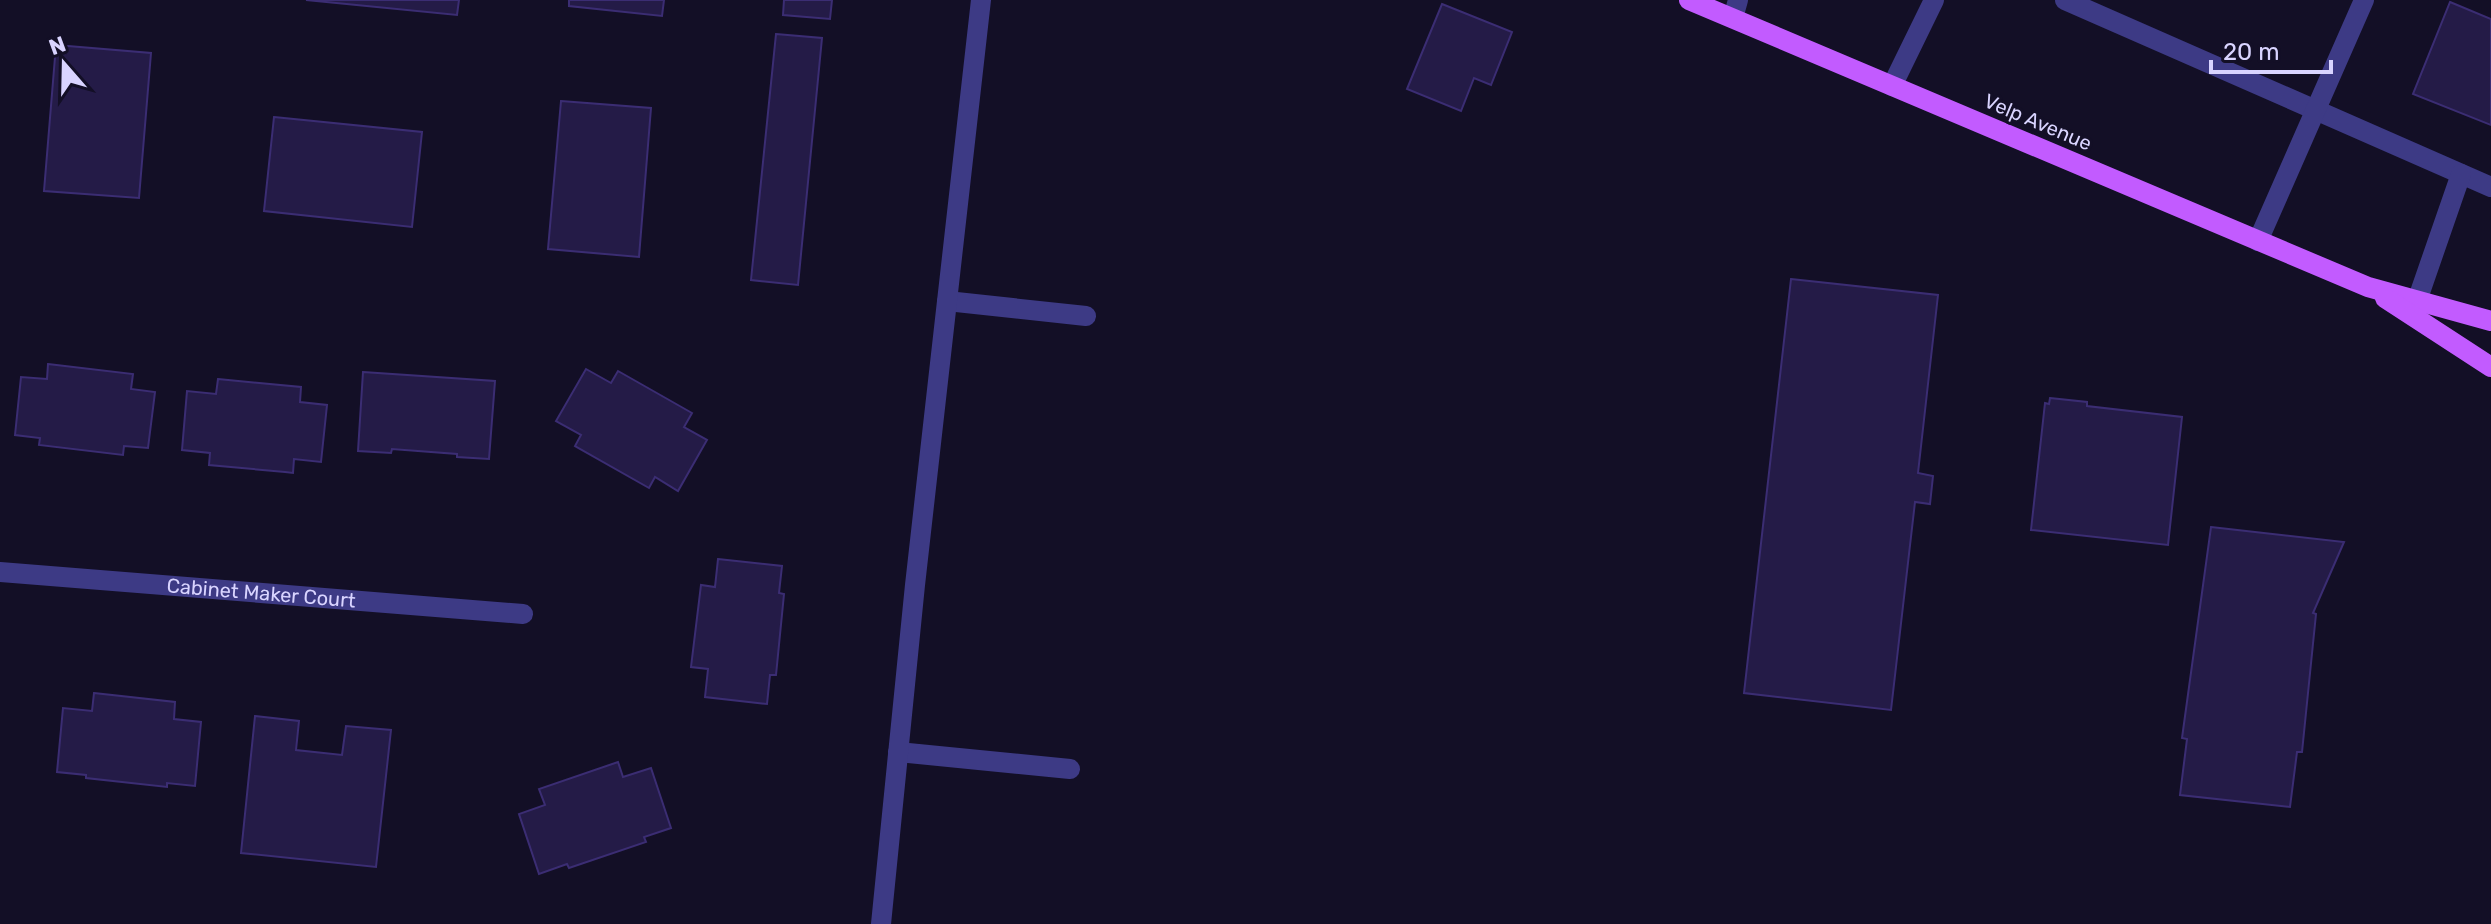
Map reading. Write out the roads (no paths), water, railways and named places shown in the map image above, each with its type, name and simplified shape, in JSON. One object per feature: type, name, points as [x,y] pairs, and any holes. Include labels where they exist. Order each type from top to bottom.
[{"type":"main road","name":"Velp Avenue","points":[[1689,0],[1736,9],[1892,86],[2368,287],[2491,321]]},
{"type":"main road","name":"Velp Avenue","points":[[2368,287],[2491,367]]},
{"type":"street","points":[[881,924],[981,0]]},
{"type":"street","points":[[1892,86],[1934,0]]},
{"type":"street","points":[[2065,0],[2491,187]]},
{"type":"street","points":[[2258,241],[2364,0]]},
{"type":"street","points":[[2417,301],[2461,174]]},
{"type":"street","points":[[947,301],[1086,316]]},
{"type":"street","name":"Cabinet Maker Court","points":[[0,572],[523,614]]},
{"type":"street","points":[[898,752],[1070,769]]}]
